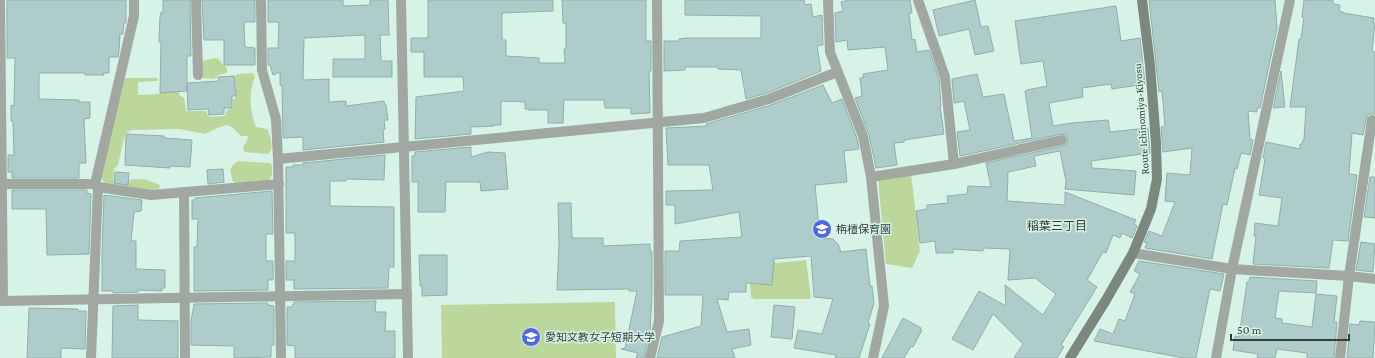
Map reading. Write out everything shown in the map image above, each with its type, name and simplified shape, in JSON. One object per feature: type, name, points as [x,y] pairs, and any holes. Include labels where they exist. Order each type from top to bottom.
[{"type":"main road","name":"Route Ichinomiya-Kiyosu","points":[[1070,358],[1133,253],[1152,209],[1157,179],[1156,143],[1142,0]]},
{"type":"street","points":[[0,0],[2,301],[407,294]]},
{"type":"street","points":[[91,358],[97,186],[134,16],[134,0]]},
{"type":"street","points":[[196,0],[198,75]]},
{"type":"street","points":[[261,0],[262,70],[276,119],[279,184],[281,358]]},
{"type":"street","points":[[401,0],[408,358]]},
{"type":"street","points":[[650,358],[659,321],[657,0]]},
{"type":"street","points":[[828,0],[830,52],[863,136],[871,177],[884,306],[873,358]]},
{"type":"street","points":[[918,0],[945,77],[954,164]]},
{"type":"street","points":[[1216,358],[1232,269],[1290,0]]},
{"type":"street","points":[[278,159],[658,121],[704,118],[769,99],[837,72]]},
{"type":"street","points":[[1340,358],[1349,276],[1372,120]]},
{"type":"street","points":[[871,177],[954,164],[1062,140]]},
{"type":"street","points":[[1,184],[97,186],[151,195],[279,184]]},
{"type":"street","points":[[184,192],[185,358]]},
{"type":"street","points":[[1133,253],[1232,269],[1375,279]]},
{"type":"green space","points":[[215,58],[220,60],[227,68],[227,73],[218,75],[216,78],[212,79],[203,78],[201,75],[202,61]]},
{"type":"green space","points":[[253,73],[255,77],[251,89],[252,115],[256,127],[268,130],[272,146],[268,154],[244,152],[243,147],[248,136],[241,136],[232,127],[227,125],[205,134],[180,129],[131,130],[125,134],[118,165],[114,169],[113,182],[119,183],[135,179],[148,180],[160,185],[159,189],[151,190],[106,184],[100,177],[124,79],[157,78],[157,81],[138,82],[138,95],[159,94],[161,85],[179,89],[179,95],[184,98],[187,111],[206,111],[209,117],[225,116],[227,110],[233,108],[233,100],[236,97],[236,86],[232,83],[233,77],[238,74]]},
{"type":"green space","points":[[238,161],[270,163],[272,165],[272,175],[268,181],[233,182],[230,170]]},
{"type":"green space","points":[[911,173],[920,251],[912,268],[886,264],[878,179]]},
{"type":"green space","points":[[772,259],[776,263],[806,260],[811,297],[809,299],[754,299],[751,297],[749,267]]},
{"type":"green space","name":"愛知文教女子短期大学","points":[[615,302],[616,358],[442,358],[441,305]]},
{"type":"building","points":[[7,0],[126,0],[126,23],[124,23],[123,34],[120,34],[118,57],[109,57],[109,73],[103,73],[104,75],[85,75],[85,73],[39,73],[39,99],[79,100],[79,102],[90,102],[90,118],[84,119],[86,163],[79,163],[79,178],[12,178],[12,172],[8,172],[8,155],[14,155],[11,105],[14,106],[15,58],[7,58]]},
{"type":"building","points":[[163,0],[190,0],[191,56],[187,56],[187,83],[219,81],[218,77],[234,76],[236,96],[232,96],[232,108],[224,108],[224,114],[209,115],[208,109],[188,110],[187,84],[187,91],[160,93],[161,42],[159,42],[160,17],[161,12],[163,13]]},
{"type":"building","points":[[202,0],[255,0],[255,22],[244,22],[245,47],[255,48],[255,65],[224,65],[224,40],[204,40]]},
{"type":"building","points":[[268,0],[343,0],[343,6],[370,5],[370,0],[388,0],[389,35],[380,35],[381,61],[392,61],[392,77],[333,77],[333,59],[365,59],[365,35],[304,38],[303,80],[329,79],[329,102],[346,101],[346,106],[384,101],[388,120],[384,120],[384,142],[303,150],[303,137],[283,138],[282,85],[280,85],[280,72],[273,75],[270,65],[268,65],[268,48],[278,48],[279,22],[268,22]]},
{"type":"building","points":[[428,0],[553,0],[553,11],[502,13],[502,40],[506,40],[506,56],[539,58],[539,63],[565,63],[564,49],[566,49],[566,23],[563,23],[562,0],[646,0],[646,41],[651,41],[651,71],[649,71],[650,113],[631,114],[631,108],[605,108],[604,100],[564,100],[563,123],[548,123],[548,110],[528,110],[529,109],[525,109],[525,102],[501,101],[501,125],[471,127],[471,134],[415,139],[416,97],[464,91],[463,77],[424,77],[424,52],[411,52],[411,38],[428,38]]},
{"type":"building","points":[[685,0],[804,0],[805,5],[811,4],[813,17],[822,15],[823,45],[817,46],[821,71],[767,93],[746,99],[741,70],[718,69],[718,67],[685,67],[685,70],[664,71],[664,41],[679,41],[679,39],[686,38],[761,38],[761,16],[685,15]]},
{"type":"building","points":[[849,0],[910,0],[912,13],[909,13],[912,40],[915,39],[917,52],[929,50],[939,78],[940,106],[944,134],[894,143],[897,165],[876,168],[869,135],[855,98],[862,96],[860,78],[863,78],[863,74],[888,70],[885,47],[848,50],[847,40],[836,42],[835,13],[843,11],[841,2]]},
{"type":"building","points":[[975,0],[981,27],[988,26],[994,51],[975,55],[969,29],[939,36],[933,10]]},
{"type":"building","points":[[1149,0],[1275,0],[1277,28],[1260,108],[1257,108],[1257,112],[1248,111],[1250,139],[1253,140],[1250,155],[1241,153],[1237,169],[1235,168],[1227,205],[1223,204],[1212,259],[1145,248],[1147,243],[1144,242],[1149,231],[1162,236],[1175,202],[1165,201],[1167,173],[1190,175],[1192,148],[1163,152],[1161,127],[1165,126],[1162,91],[1159,92]]},
{"type":"building","points":[[1304,0],[1333,0],[1333,4],[1340,5],[1339,11],[1374,18],[1373,23],[1375,23],[1372,51],[1375,52],[1375,114],[1370,114],[1367,116],[1363,135],[1352,133],[1349,174],[1357,175],[1348,241],[1333,240],[1329,268],[1253,264],[1256,236],[1254,236],[1255,223],[1278,226],[1282,198],[1259,195],[1265,159],[1263,158],[1266,142],[1300,149],[1300,144],[1302,144],[1304,140],[1306,107],[1290,107],[1299,39],[1301,39],[1304,17],[1302,17]]},
{"type":"building","points":[[1116,6],[1121,41],[1140,38],[1145,84],[1112,89],[1111,84],[1082,88],[1083,97],[1049,103],[1053,126],[1108,120],[1110,132],[1148,128],[1150,153],[1091,161],[1092,168],[1136,171],[1134,195],[1065,189],[1066,181],[1060,151],[1034,156],[1036,166],[1008,172],[1007,201],[1065,205],[1065,192],[1136,220],[1134,224],[1137,226],[1132,238],[1122,233],[1120,238],[1113,235],[1106,253],[1103,252],[1087,280],[1097,287],[1061,345],[1064,347],[1057,358],[1014,358],[1023,344],[993,314],[973,350],[952,339],[979,291],[1006,306],[1005,285],[1043,315],[1056,294],[1035,278],[1008,280],[1010,249],[983,248],[983,251],[953,249],[953,253],[936,253],[935,241],[920,243],[916,211],[927,209],[927,205],[948,203],[947,196],[967,194],[968,186],[991,187],[986,163],[1063,146],[1067,144],[1068,139],[1066,135],[1061,134],[960,156],[957,132],[970,130],[964,101],[954,103],[952,79],[977,74],[983,97],[1004,94],[1014,141],[1032,138],[1025,91],[1047,86],[1043,61],[1021,64],[1015,21]]},
{"type":"building","points":[[1281,71],[1285,107],[1273,108]]},
{"type":"building","points":[[823,85],[832,103],[842,99],[857,138],[859,149],[844,151],[847,182],[815,185],[820,238],[833,239],[838,244],[841,252],[866,249],[870,286],[872,286],[874,303],[868,323],[870,324],[859,358],[835,358],[836,355],[794,348],[798,330],[822,334],[833,299],[814,297],[811,256],[774,259],[772,285],[746,283],[746,292],[729,292],[728,300],[717,299],[727,332],[749,329],[751,345],[732,349],[735,358],[657,358],[662,337],[701,326],[703,295],[665,295],[665,251],[679,251],[680,241],[742,237],[739,212],[675,224],[675,205],[666,205],[666,191],[713,190],[709,165],[668,165],[666,128],[707,126],[706,124],[771,105]]},
{"type":"building","points":[[126,134],[164,136],[164,138],[192,140],[190,167],[170,166],[170,168],[125,165]]},
{"type":"building","points":[[471,147],[471,157],[488,152],[505,153],[508,189],[481,191],[480,182],[446,182],[445,212],[418,212],[418,182],[412,182],[412,156],[415,156],[415,152]]},
{"type":"building","points":[[385,155],[384,180],[346,179],[346,181],[330,181],[330,206],[394,207],[394,267],[389,267],[388,288],[294,289],[294,280],[286,280],[286,261],[295,261],[295,233],[286,233],[286,167],[303,165],[303,163]]},
{"type":"building","points":[[223,169],[224,182],[208,184],[207,170]]},
{"type":"building","points":[[115,172],[129,173],[128,185],[114,183]]},
{"type":"building","points":[[1370,177],[1375,177],[1375,218],[1364,217]]},
{"type":"building","points":[[12,190],[87,190],[87,193],[91,194],[89,254],[47,255],[46,209],[12,209]]},
{"type":"building","points":[[272,191],[273,234],[266,234],[266,261],[273,261],[273,280],[268,280],[268,290],[194,291],[194,247],[197,247],[198,219],[192,219],[192,200],[195,200],[195,198]]},
{"type":"building","points":[[104,195],[142,200],[141,211],[134,212],[131,241],[136,241],[136,269],[165,270],[165,288],[162,288],[162,291],[138,290],[138,292],[113,293],[113,291],[102,291]]},
{"type":"building","points":[[558,203],[571,203],[572,238],[603,238],[603,246],[650,244],[650,251],[652,251],[652,296],[650,331],[644,358],[636,358],[638,353],[621,349],[625,348],[637,291],[629,291],[629,289],[557,290],[559,244]]},
{"type":"building","points":[[1361,242],[1375,244],[1373,272],[1356,270]]},
{"type":"building","points":[[419,255],[447,255],[447,295],[422,296],[422,286],[420,286]]},
{"type":"building","points":[[1139,261],[1224,274],[1220,291],[1210,289],[1196,358],[1184,358],[1094,341],[1100,329],[1113,334],[1119,319],[1125,321],[1135,294],[1130,292],[1140,274],[1134,271]]},
{"type":"building","points":[[1250,277],[1317,281],[1316,293],[1279,291],[1275,318],[1282,319],[1282,323],[1312,327],[1316,294],[1337,296],[1334,322],[1337,322],[1334,358],[1307,358],[1307,353],[1277,349],[1275,358],[1257,358],[1258,354],[1233,350],[1235,336],[1239,337],[1247,282],[1249,282]]},
{"type":"building","points":[[376,301],[375,312],[386,312],[385,331],[395,331],[395,358],[295,358],[295,346],[287,345],[287,307],[292,307],[294,302]]},
{"type":"building","points":[[267,303],[268,305],[274,306],[274,345],[271,345],[271,357],[234,358],[234,346],[191,345],[191,321],[194,304]]},
{"type":"building","points":[[138,305],[138,320],[178,321],[178,358],[112,358],[113,306]]},
{"type":"building","points":[[774,305],[795,307],[792,339],[771,337]]},
{"type":"building","points":[[29,308],[78,309],[78,311],[86,311],[85,349],[61,348],[61,358],[27,358]]},
{"type":"building","points":[[903,318],[922,330],[913,347],[911,346],[904,358],[882,358]]},
{"type":"building","points":[[1360,321],[1375,322],[1373,358],[1347,358],[1350,324],[1359,325]]},
{"type":"place","name":"栴檀保育園","points":[[822,229]]},
{"type":"place","name":"愛知文教女子短期大学","points":[[531,337]]},
{"type":"district","name":"稲葉三丁目","points":[[1057,226]]}]
